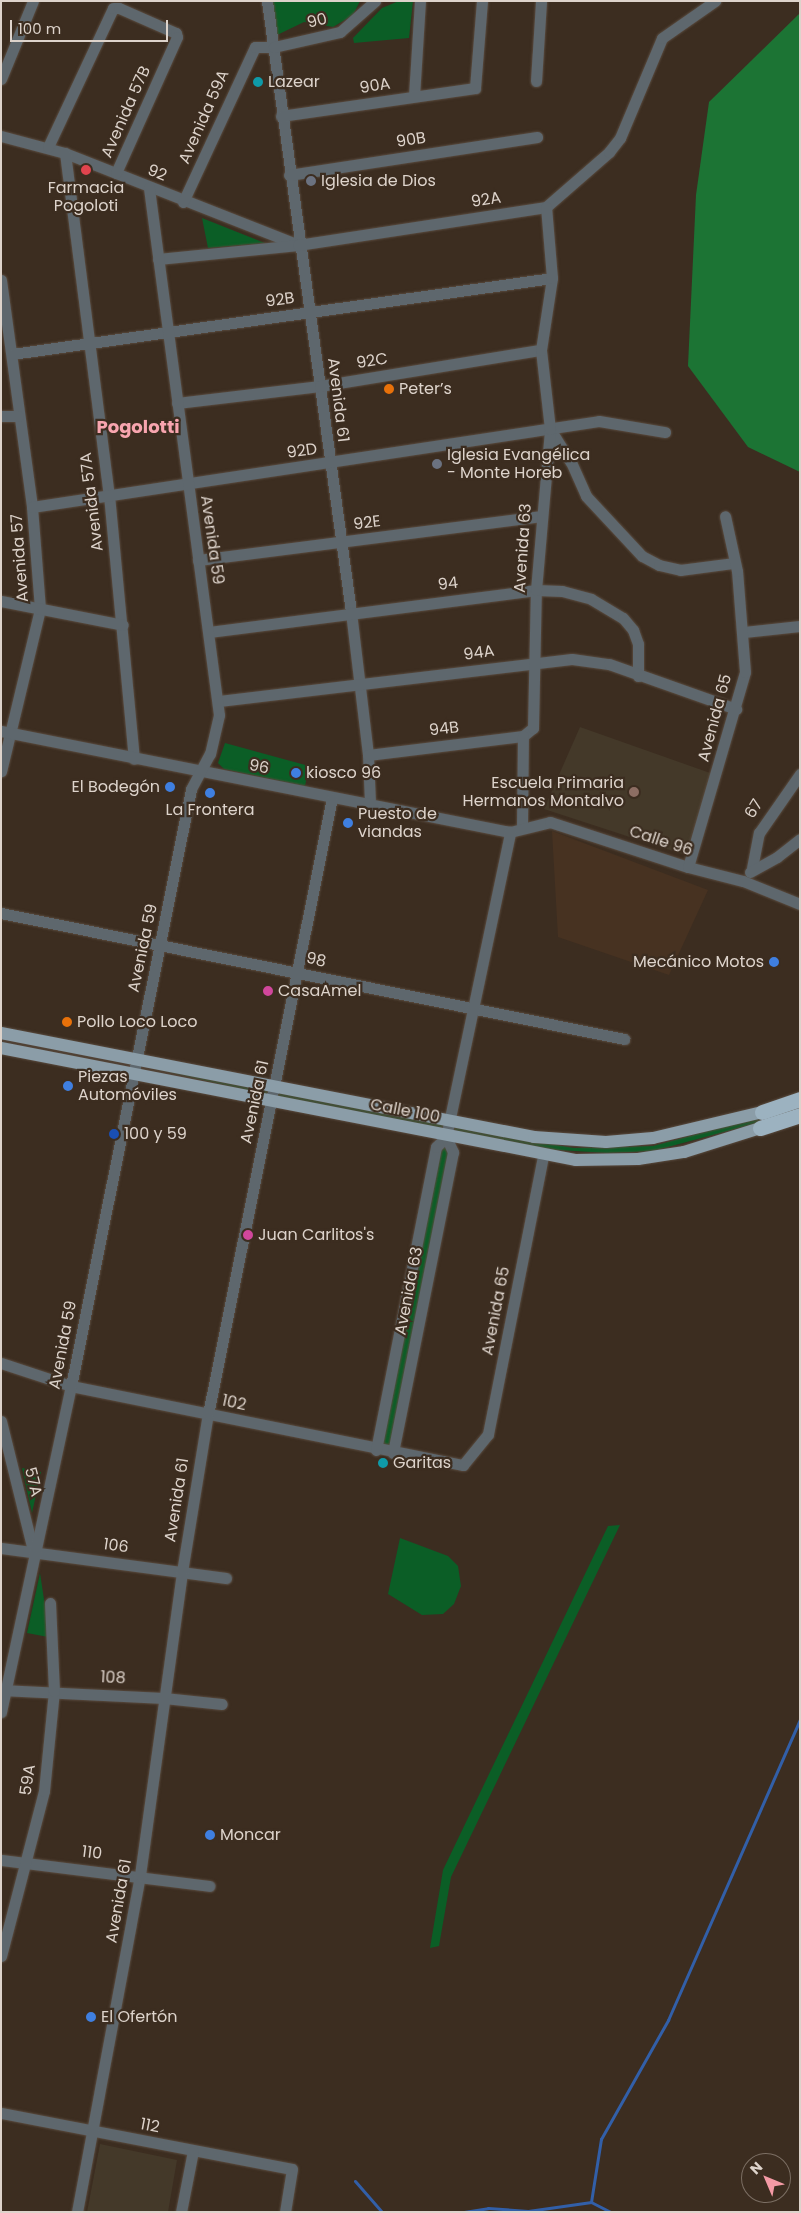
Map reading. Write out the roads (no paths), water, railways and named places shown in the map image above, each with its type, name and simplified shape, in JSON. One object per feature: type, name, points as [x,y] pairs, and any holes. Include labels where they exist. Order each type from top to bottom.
[{"type":"highway","name":"Calle 100","points":[[762,1112],[800,1099]]},
{"type":"highway","name":"Calle 100","points":[[760,1128],[800,1115]]},
{"type":"main road","name":"Calle 100","points":[[1,1033],[448,1118],[534,1137],[606,1142],[669,1135],[762,1112]]},
{"type":"main road","name":"Calle 100","points":[[1,1048],[543,1156],[576,1160],[638,1159],[684,1152],[760,1128]]},
{"type":"street","points":[[1,79],[33,1]]},
{"type":"street","name":"Avenida 61","points":[[267,1],[298,245],[310,312],[329,463],[351,612],[358,686],[368,755],[370,803]]},
{"type":"street","name":"90","points":[[255,47],[274,47],[340,32],[375,1]]},
{"type":"street","points":[[414,96],[420,1]]},
{"type":"street","name":"90A","points":[[281,116],[474,88],[482,1]]},
{"type":"street","points":[[536,81],[541,1]]},
{"type":"street","points":[[546,207],[609,152],[620,138],[662,38],[715,1]]},
{"type":"street","name":"Avenida 57B","points":[[48,147],[113,8],[120,8],[176,33],[176,37],[116,173]]},
{"type":"street","name":"Avenida 59A","points":[[183,202],[255,47]]},
{"type":"street","name":"92","points":[[1,136],[65,153],[183,202],[298,245]]},
{"type":"street","name":"90B","points":[[289,175],[537,137]]},
{"type":"street","name":"Avenida 57A","points":[[65,153],[123,625],[134,759]]},
{"type":"street","name":"Avenida 59","points":[[1,1712],[3,1690],[71,1386],[191,789],[217,733],[219,701],[176,403],[149,188]]},
{"type":"street","name":"92A","points":[[158,259],[298,245],[546,207]]},
{"type":"street","name":"Avenida 63","points":[[522,827],[523,736],[533,728],[536,590],[540,516],[550,429],[542,350],[552,278],[546,207]]},
{"type":"street","name":"92B","points":[[12,354],[552,278]]},
{"type":"street","name":"Avenida 57","points":[[1,280],[12,354],[18,416],[32,507],[40,610],[5,732],[1,771]]},
{"type":"street","name":"92C","points":[[176,403],[320,386],[542,350]]},
{"type":"street","points":[[1,416],[18,416]]},
{"type":"street","name":"92D","points":[[32,507],[599,422],[665,432]]},
{"type":"street","points":[[550,429],[571,462],[586,496],[642,556],[659,565],[680,570],[733,563]]},
{"type":"street","name":"92E","points":[[198,560],[540,516]]},
{"type":"street","name":"Avenida 65","points":[[688,867],[736,709],[744,672],[744,632],[725,516]]},
{"type":"street","name":"94","points":[[209,632],[351,612],[536,590],[580,595],[623,618],[633,630],[638,644],[638,676]]},
{"type":"street","points":[[1,601],[123,625]]},
{"type":"street","points":[[744,632],[800,626]]},
{"type":"street","name":"94A","points":[[219,701],[358,686],[534,662],[589,660],[736,709]]},
{"type":"street","name":"96","points":[[5,732],[199,772],[332,798],[370,803],[510,832]]},
{"type":"street","name":"94B","points":[[368,755],[523,736]]},
{"type":"street","name":"67","points":[[752,868],[758,833],[800,774]]},
{"type":"street","name":"Avenida 61","points":[[76,2212],[93,2132],[140,1875],[182,1572],[208,1414],[332,798]]},
{"type":"street","name":"Calle 96","points":[[510,832],[522,827],[550,822],[688,867],[743,881],[800,904]]},
{"type":"street","name":"Avenida 63","points":[[393,1453],[453,1152],[446,1137],[448,1118],[510,832]]},
{"type":"street","points":[[743,881],[752,868],[777,857],[800,839]]},
{"type":"street","name":"98","points":[[1,914],[624,1039]]},
{"type":"street","name":"Avenida 63","points":[[376,1450],[436,1147],[446,1137]]},
{"type":"street","name":"Avenida 65","points":[[463,1466],[488,1434],[543,1156]]},
{"type":"street","name":"102","points":[[1,1362],[71,1386],[376,1450],[463,1466]]},
{"type":"street","name":"57A","points":[[1,1422],[34,1551]]},
{"type":"street","name":"106","points":[[1,1548],[226,1578]]},
{"type":"street","name":"59A","points":[[1,1956],[28,1862],[44,1791],[54,1691],[50,1603]]},
{"type":"street","name":"108","points":[[3,1690],[54,1691],[164,1698],[222,1704]]},
{"type":"street","name":"110","points":[[1,1860],[140,1875],[209,1886]]},
{"type":"street","name":"112","points":[[1,2113],[292,2169],[285,2212]]},
{"type":"street","points":[[181,2212],[193,2151]]},
{"type":"waterway","points":[[591,2202],[601,2139],[668,2020],[800,1720]]},
{"type":"waterway","points":[[355,2181],[382,2212]]},
{"type":"waterway","points":[[464,2212],[488,2208],[528,2211],[591,2202],[611,2212]]},
{"type":"place","name":"Lazear","points":[[258,82]]},
{"type":"place","name":"Farmacia Pogoloti","points":[[86,170]]},
{"type":"place","name":"Iglesia de Dios","points":[[311,181]]},
{"type":"place","name":"Peter’s","points":[[389,389]]},
{"type":"place","name":"Iglesia Evangélica - Monte Horeb","points":[[437,464]]},
{"type":"place","name":"kiosco 96","points":[[296,773]]},
{"type":"place","name":"El Bodegón","points":[[170,787]]},
{"type":"place","name":"Escuela Primaria Hermanos Montalvo","points":[[634,792]]},
{"type":"place","name":"La Frontera","points":[[210,793]]},
{"type":"place","name":"Puesto de viandas","points":[[348,823]]},
{"type":"place","name":"Mecánico Motos","points":[[774,962]]},
{"type":"place","name":"CasaAmel","points":[[268,991]]},
{"type":"place","name":"Pollo Loco Loco","points":[[67,1022]]},
{"type":"place","name":"Piezas Automóviles","points":[[68,1086]]},
{"type":"place","name":"100 y 59","points":[[114,1134]]},
{"type":"place","name":"Juan Carlitos's","points":[[248,1235]]},
{"type":"place","name":"Garitas","points":[[383,1463]]},
{"type":"place","name":"Moncar","points":[[210,1835]]},
{"type":"place","name":"El Ofertón","points":[[91,2017]]},
{"type":"district","name":"Pogolotti","points":[[138,427]]}]
